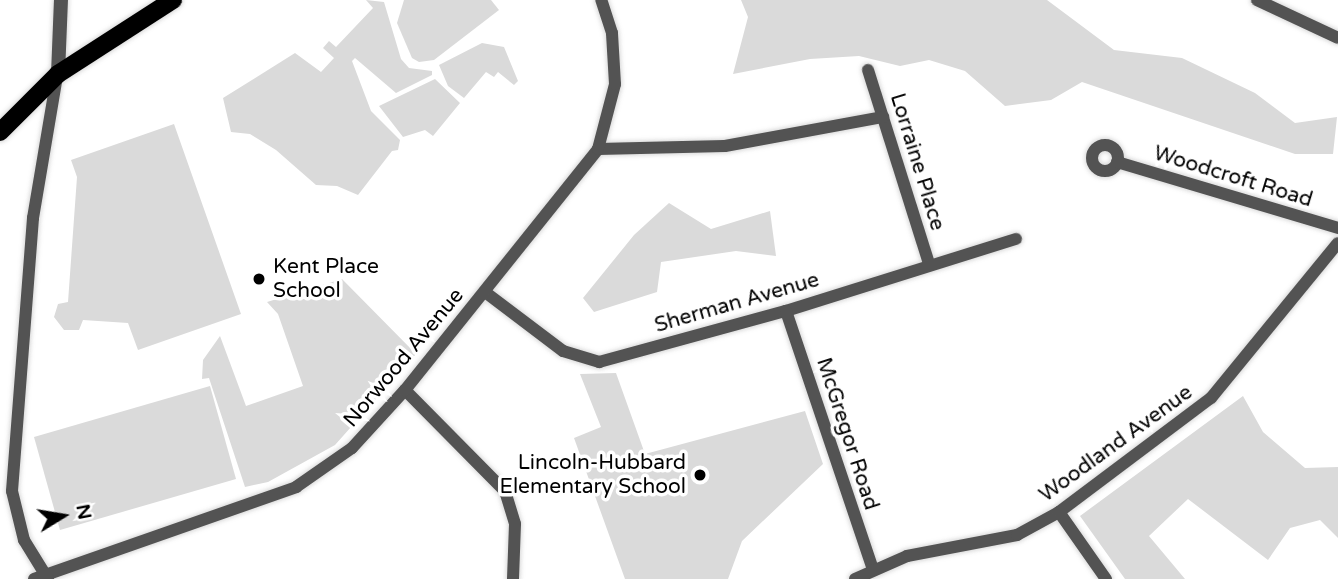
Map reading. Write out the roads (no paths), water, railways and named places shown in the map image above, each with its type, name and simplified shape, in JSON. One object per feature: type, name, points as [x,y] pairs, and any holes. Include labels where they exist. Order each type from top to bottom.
[{"type":"main road","points":[[0,132],[58,74],[173,0]]},
{"type":"street","points":[[42,577],[21,533],[12,491],[33,218],[58,74],[61,0]]},
{"type":"street","name":"Norwood Avenue","points":[[42,577],[296,486],[352,448],[405,390],[598,149],[615,84],[612,33],[601,0]]},
{"type":"street","points":[[1256,0],[1338,38]]},
{"type":"street","name":"Lorraine Place","points":[[868,71],[929,264]]},
{"type":"street","points":[[598,149],[725,146],[883,117]]},
{"type":"street","name":"Woodcroft Road","points":[[1117,162],[1338,228]]},
{"type":"street","name":"Sherman Avenue","points":[[485,292],[563,351],[599,362],[786,311],[929,264],[1016,239]]},
{"type":"street","name":"Woodland Avenue","points":[[855,579],[907,556],[1017,536],[1059,512],[1211,398],[1338,243]]},
{"type":"street","name":"McGregor Road","points":[[786,311],[873,569]]},
{"type":"street","points":[[405,390],[505,491],[515,524],[513,579]]},
{"type":"street","points":[[1059,512],[1106,579]]},
{"type":"place","name":"Kent Place School","points":[[259,279]]},
{"type":"place","name":"Lincoln-Hubbard Elementary School","points":[[700,475]]}]
